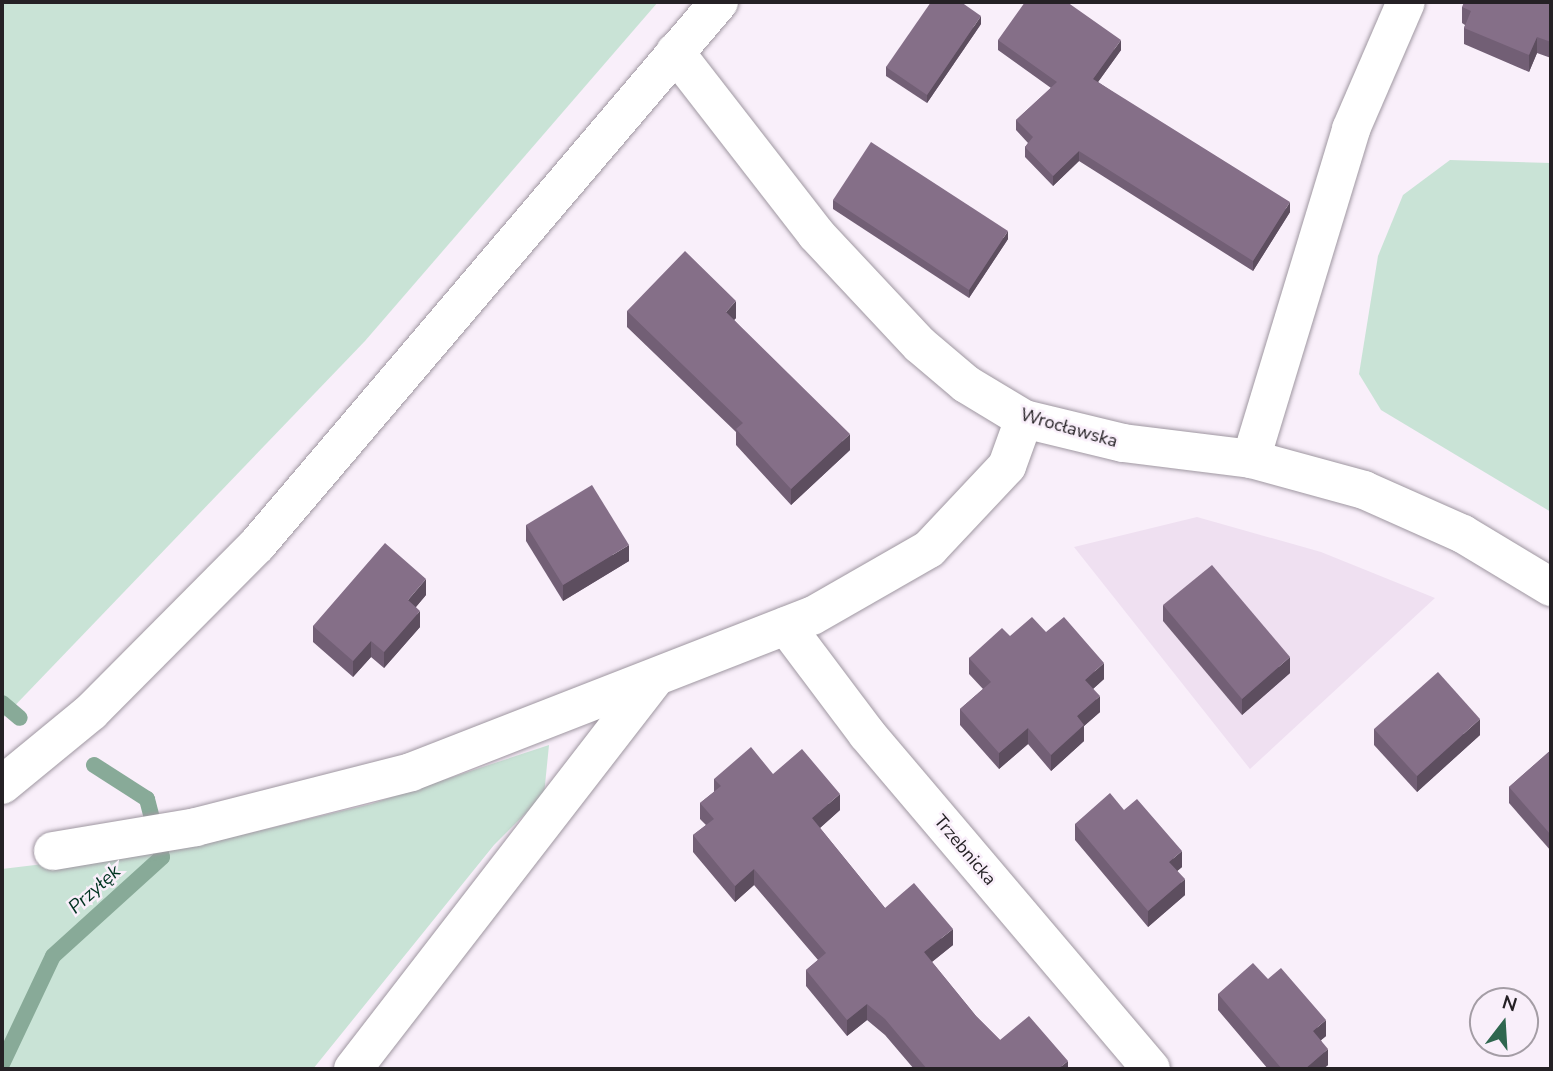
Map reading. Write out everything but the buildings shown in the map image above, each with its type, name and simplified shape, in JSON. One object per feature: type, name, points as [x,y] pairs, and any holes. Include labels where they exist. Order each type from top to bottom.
[{"type":"street","points":[[2,785],[91,712],[257,545],[719,2]]},
{"type":"street","points":[[1251,459],[1347,141],[1406,2]]},
{"type":"street","name":"Wrocławska","points":[[675,52],[816,234],[920,345],[966,384],[1024,419],[1124,443],[1251,459],[1364,490],[1463,534],[1551,587]]},
{"type":"street","points":[[53,850],[196,827],[411,772],[786,626],[929,549],[1007,466],[1024,419]]},
{"type":"street","name":"Trzebnicka","points":[[786,626],[867,734],[1150,1069]]},
{"type":"street","points":[[353,1069],[656,678]]},
{"type":"shaded area","points":[[1197,517],[1321,552],[1435,598],[1250,769],[1074,547]]},
{"type":"green space","points":[[2,2],[658,2],[365,341],[2,719]]},
{"type":"green space","points":[[1450,160],[1551,163],[1551,512],[1381,410],[1359,374],[1378,256],[1403,195]]},
{"type":"green space","points":[[549,745],[544,795],[494,845],[313,1069],[2,1069],[2,869],[200,845],[371,804]]},
{"type":"waterway","name":"Przyłęk","points":[[2,703],[20,718]]},
{"type":"waterway","name":"Przyłęk","points":[[2,1064],[53,956],[162,857],[147,799],[94,765]]}]
